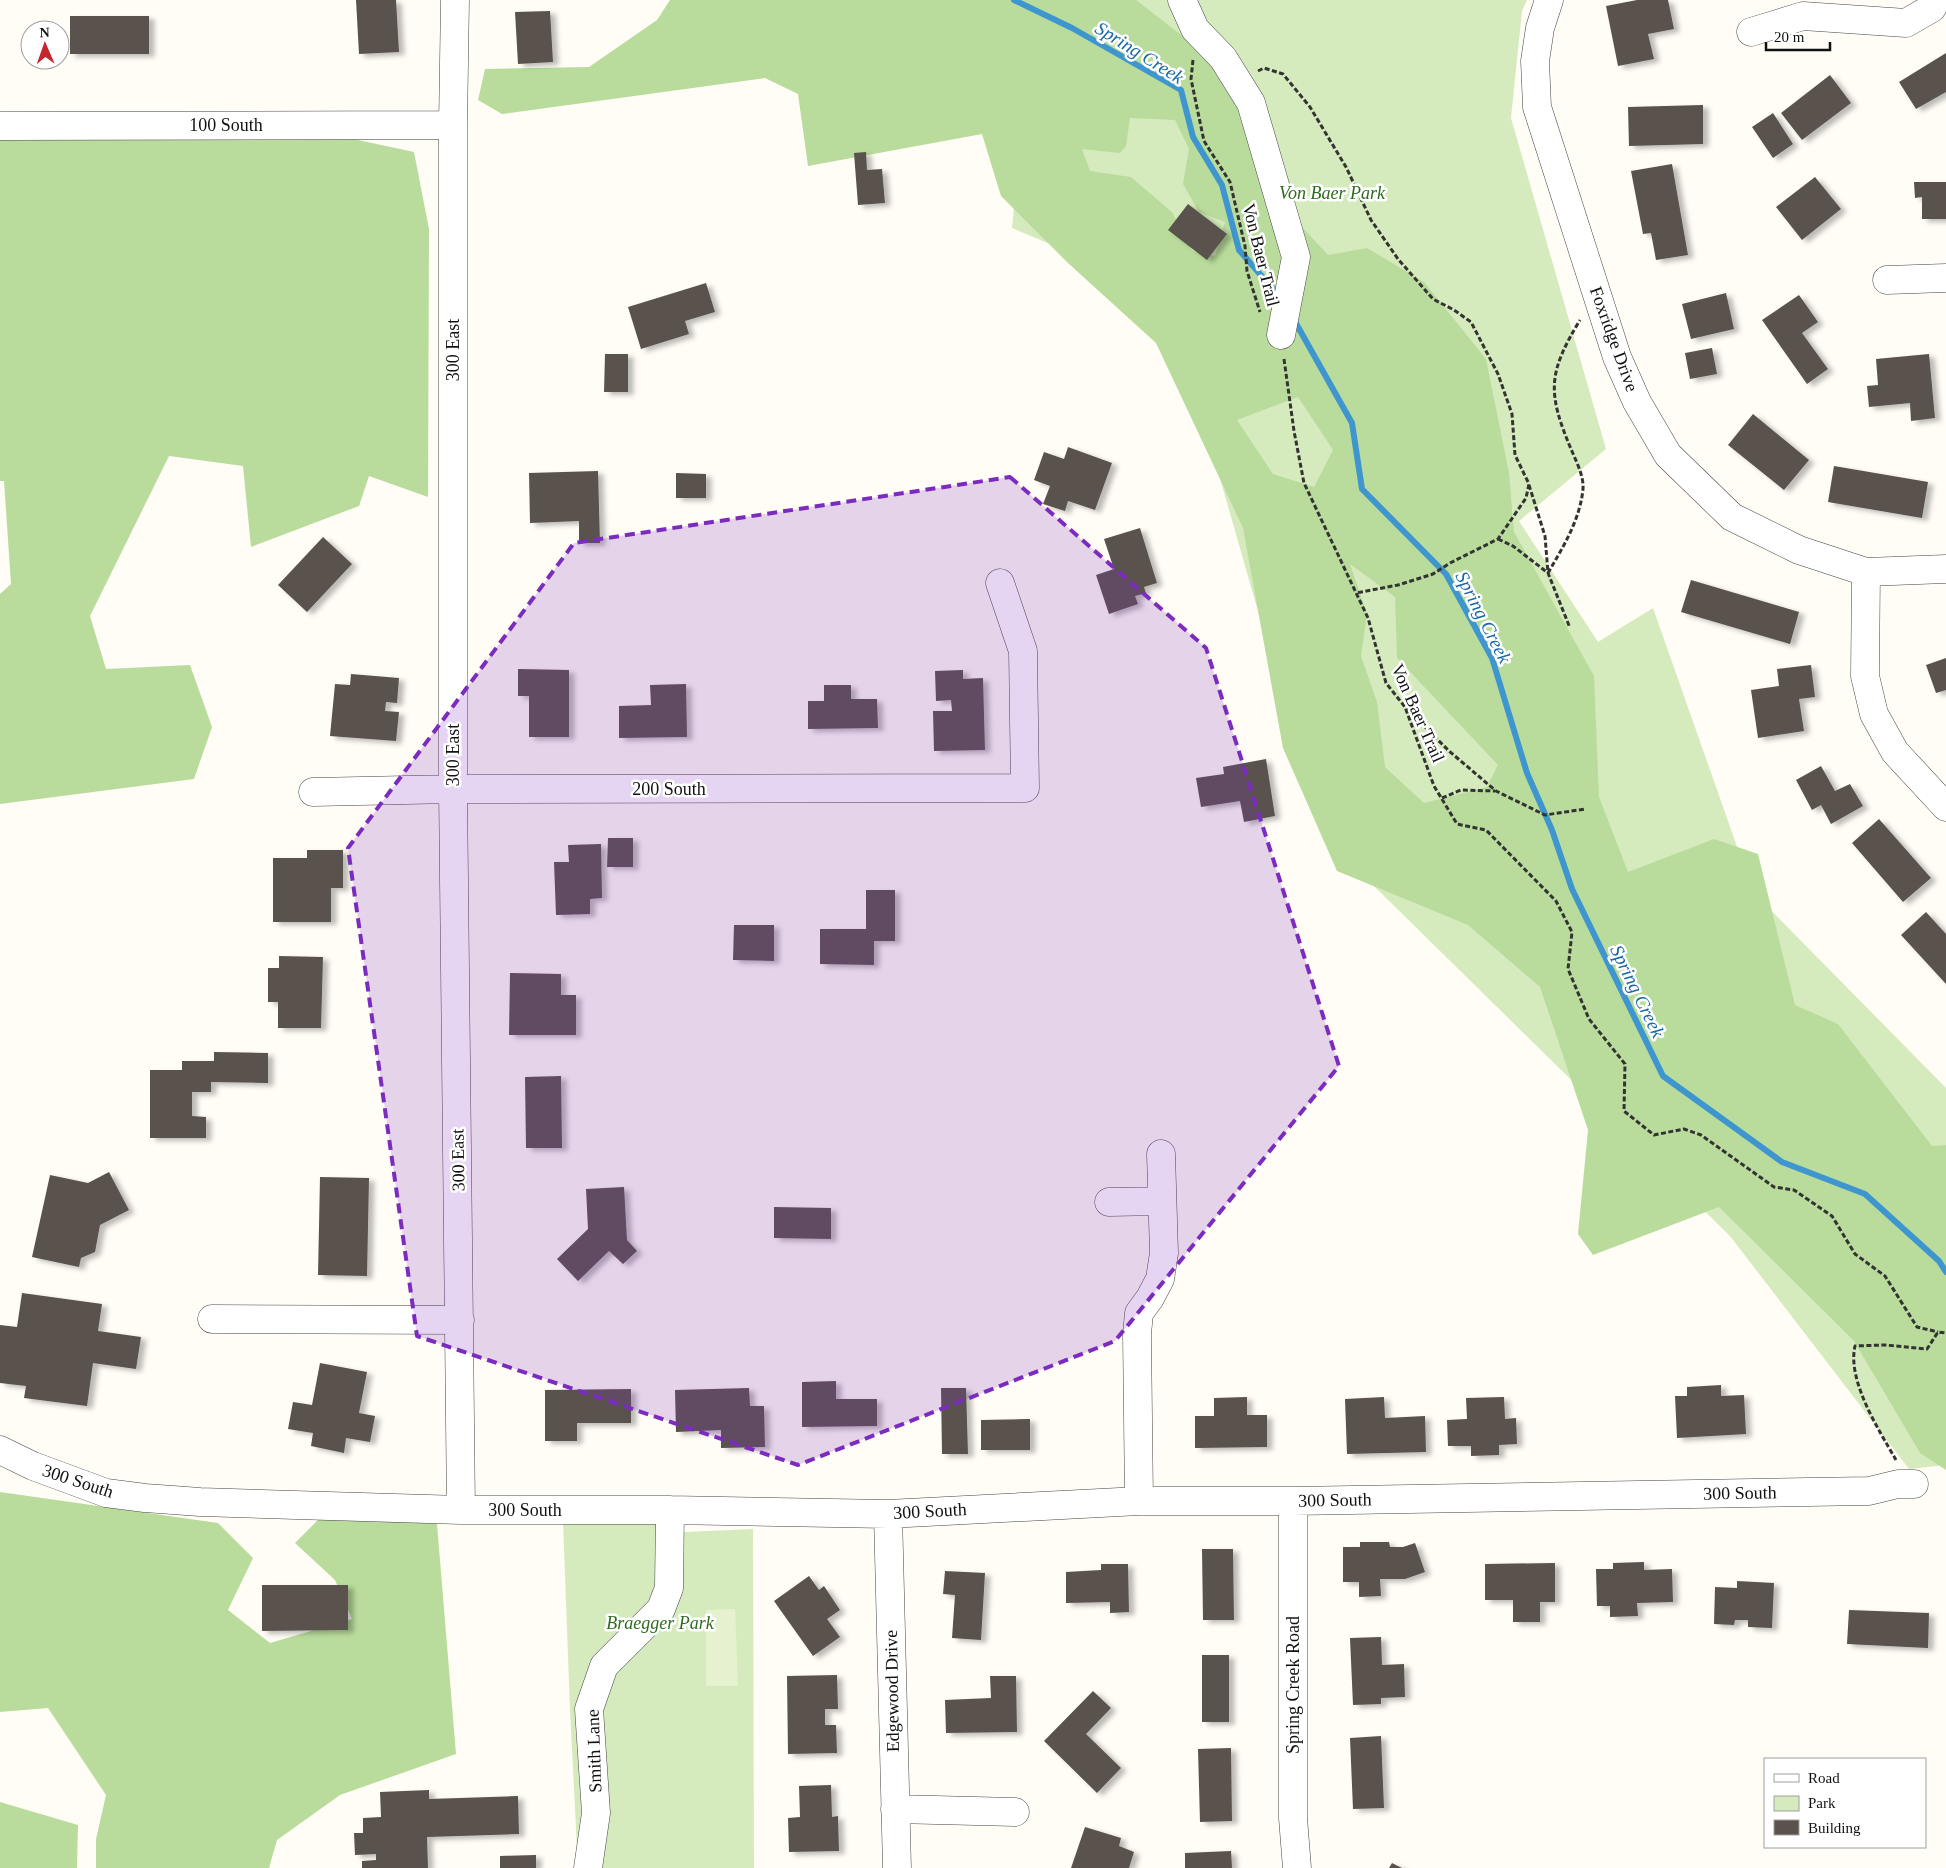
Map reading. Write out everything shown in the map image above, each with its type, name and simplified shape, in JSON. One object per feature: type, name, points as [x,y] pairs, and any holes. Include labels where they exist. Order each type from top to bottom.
[{"type":"street","name":"300 East","points":[[455,0],[453,125],[453,788],[461,1510]]},
{"type":"street","points":[[1182,0],[1196,29],[1223,58],[1251,103],[1296,257],[1281,335]]},
{"type":"street","name":"Foxridge Drive","points":[[1549,0],[1540,28],[1535,61],[1537,107],[1617,357],[1633,393],[1668,455],[1732,517],[1799,550],[1866,572],[1946,569]]},
{"type":"street","points":[[1751,32],[1803,16],[1906,23],[1932,8],[1936,0]]},
{"type":"street","name":"100 South","points":[[0,126],[453,125]]},
{"type":"street","points":[[1887,280],[1946,278]]},
{"type":"street","points":[[1866,572],[1865,676],[1874,714],[1896,752],[1946,807]]},
{"type":"street","name":"200 South","points":[[313,792],[453,788],[1025,788],[1023,651],[1000,583]]},
{"type":"street","points":[[1139,1501],[1138,1327],[1139,1313],[1160,1279],[1164,1254],[1161,1154]]},
{"type":"street","points":[[1109,1202],[1162,1200]]},
{"type":"street","points":[[212,1319],[460,1320]]},
{"type":"street","name":"300 South","points":[[0,1450],[33,1466],[106,1493],[200,1502],[461,1510],[670,1510],[888,1514],[1139,1501],[1293,1501],[1869,1491],[1906,1484]]},
{"type":"street","name":"Spring Creek Road","points":[[1293,1501],[1293,1818],[1297,1868]]},
{"type":"street","name":"Smith Lane","points":[[588,1868],[596,1813],[589,1709],[604,1666],[661,1609],[669,1588],[670,1510]]},
{"type":"street","name":"Edgewood Drive","points":[[888,1514],[897,1868]]},
{"type":"street","points":[[895,1809],[1016,1812]]},
{"type":"path","name":"Von Baer Trail","points":[[1196,29],[1191,79],[1204,141],[1230,182],[1245,246],[1247,271],[1262,318],[1281,335],[1294,430],[1304,483],[1356,593],[1374,636],[1386,683],[1404,707],[1434,786],[1457,824],[1486,830],[1556,900],[1572,932],[1568,969],[1589,1019],[1625,1064],[1624,1110],[1654,1135],[1684,1128],[1701,1135],[1774,1187],[1794,1190],[1832,1216],[1855,1254],[1885,1276],[1917,1327],[1938,1332]]},
{"type":"path","points":[[1245,93],[1250,76],[1264,68],[1283,74],[1310,107],[1346,167],[1371,220],[1398,259],[1433,299],[1454,310],[1470,322],[1498,374],[1512,414],[1515,455],[1529,484],[1545,536],[1548,573],[1570,628]]},
{"type":"path","points":[[1548,573],[1575,524],[1583,488],[1581,477],[1559,420],[1553,396],[1557,364],[1566,343],[1596,292]]},
{"type":"path","points":[[1356,593],[1398,585],[1433,574],[1450,562],[1498,539],[1526,498],[1529,484]]},
{"type":"path","points":[[1498,539],[1513,546],[1548,573]]},
{"type":"path","points":[[1404,707],[1449,751],[1496,791],[1545,815],[1585,809]]},
{"type":"path","points":[[1442,798],[1461,790],[1496,791]]},
{"type":"path","points":[[1906,1484],[1897,1461],[1865,1405],[1853,1355],[1855,1346],[1885,1345],[1927,1349],[1938,1332],[1946,1333]]},
{"type":"highlighted area","points":[[1010,477],[1206,648],[1339,1066],[1115,1341],[798,1465],[417,1336],[348,848],[574,543]]},
{"type":"green space","name":"Von Baer Park","points":[[670,0],[1136,0],[1229,72],[1278,201],[1328,255],[1367,248],[1424,282],[1486,359],[1509,473],[1514,532],[1594,676],[1599,797],[1628,872],[1714,839],[1758,854],[1795,1005],[1838,1024],[1932,1146],[1946,1145],[1946,1470],[1920,1453],[1854,1341],[1719,1207],[1593,1255],[1578,1234],[1588,1130],[1540,987],[1468,925],[1337,871],[1283,748],[1243,528],[1156,343],[1068,263],[1001,196],[982,134],[808,166],[798,94],[765,78],[502,114],[478,100],[485,69],[589,67],[657,20]],"holes":[[[1130,118],[1175,120],[1189,149],[1183,184],[1199,212],[1225,222],[1215,256],[1192,251],[1172,212],[1131,177],[1090,171],[1082,149],[1120,153],[1126,146]],[[1298,397],[1333,450],[1314,487],[1273,474],[1237,420]],[[1350,564],[1395,597],[1397,658],[1498,765],[1487,787],[1424,803],[1385,767],[1377,702],[1361,656],[1367,614]]]},
{"type":"green space","name":"Von Baer Park","points":[[1055,0],[1527,0],[1522,11],[1511,118],[1606,449],[1519,521],[1598,642],[1653,608],[1753,892],[1946,1088],[1946,1465],[1909,1469],[1730,1236],[1322,835],[1167,293],[1012,228],[1022,117]]},
{"type":"green space","points":[[316,131],[414,152],[429,229],[428,497],[369,476],[359,506],[251,547],[243,466],[169,456],[90,616],[106,669],[190,665],[212,727],[194,779],[0,804],[0,594],[11,584],[4,481],[0,481],[0,134]]},
{"type":"green space","points":[[0,1492],[218,1523],[253,1558],[228,1610],[270,1643],[352,1619],[335,1580],[295,1543],[336,1502],[437,1524],[456,1754],[340,1795],[277,1840],[269,1868],[96,1868],[96,1839],[106,1795],[48,1708],[0,1712]]},
{"type":"green space","name":"Braegger Park","points":[[563,1521],[649,1523],[686,1532],[753,1529],[754,1868],[578,1868]]},
{"type":"green space","points":[[735,1609],[738,1686],[706,1686],[706,1610]]},
{"type":"green space","points":[[0,1802],[78,1825],[77,1868],[0,1868]]},
{"type":"building","points":[[356,0],[396,0],[399,52],[359,54]]},
{"type":"building","points":[[1637,0],[1668,0],[1674,29],[1648,34],[1654,59],[1618,66],[1606,6]]},
{"type":"building","points":[[550,11],[553,62],[518,64],[515,12]]},
{"type":"building","points":[[70,16],[149,16],[149,54],[70,54]]},
{"type":"building","points":[[1946,53],[1946,92],[1916,109],[1899,82]]},
{"type":"building","points":[[1830,75],[1851,103],[1802,140],[1781,113]]},
{"type":"building","points":[[1703,105],[1703,144],[1629,146],[1628,107]]},
{"type":"building","points":[[1773,113],[1793,144],[1773,158],[1752,127]]},
{"type":"building","points":[[866,152],[867,170],[882,169],[885,203],[858,205],[854,153]]},
{"type":"building","points":[[1672,164],[1688,255],[1656,260],[1651,233],[1643,234],[1631,171]]},
{"type":"building","points":[[1815,177],[1841,209],[1802,240],[1776,207]]},
{"type":"building","points":[[1914,182],[1946,182],[1946,219],[1922,219],[1922,197],[1915,198]]},
{"type":"building","points":[[1188,204],[1227,234],[1207,260],[1168,230]]},
{"type":"building","points":[[706,283],[715,312],[685,321],[689,334],[641,349],[628,307]]},
{"type":"building","points":[[1726,293],[1734,329],[1691,339],[1682,304]]},
{"type":"building","points":[[1799,295],[1818,322],[1802,333],[1828,369],[1807,384],[1762,320]]},
{"type":"building","points":[[1712,348],[1717,374],[1690,379],[1685,353]]},
{"type":"building","points":[[605,354],[628,354],[628,392],[604,392]]},
{"type":"building","points":[[1929,354],[1935,418],[1911,421],[1910,403],[1869,407],[1867,386],[1878,385],[1876,359]]},
{"type":"building","points":[[1753,414],[1809,460],[1784,490],[1728,445]]},
{"type":"building","points":[[1068,447],[1112,463],[1095,510],[1068,501],[1065,511],[1043,504],[1050,486],[1034,480],[1044,452],[1064,459]]},
{"type":"building","points":[[1834,466],[1928,482],[1922,518],[1828,502]]},
{"type":"building","points":[[598,471],[600,543],[579,543],[579,521],[530,523],[529,473]]},
{"type":"building","points":[[676,473],[706,474],[706,498],[676,498]]},
{"type":"building","points":[[1140,528],[1157,583],[1144,587],[1146,593],[1135,596],[1138,604],[1109,614],[1096,575],[1114,569],[1104,539]]},
{"type":"building","points":[[323,537],[352,564],[307,612],[278,585]]},
{"type":"building","points":[[1691,580],[1799,612],[1790,644],[1681,612]]},
{"type":"building","points":[[1946,658],[1946,690],[1936,693],[1926,665]]},
{"type":"building","points":[[1811,665],[1815,697],[1799,699],[1804,731],[1758,738],[1751,690],[1779,686],[1777,669]]},
{"type":"building","points":[[518,669],[569,670],[569,737],[529,737],[529,696],[518,696]]},
{"type":"building","points":[[963,670],[963,679],[983,678],[985,750],[934,751],[933,711],[952,711],[951,700],[936,701],[935,671]]},
{"type":"building","points":[[351,674],[399,678],[397,703],[386,702],[385,711],[399,712],[396,741],[330,736],[335,684],[350,685]]},
{"type":"building","points":[[686,684],[687,737],[619,738],[619,706],[651,705],[650,685]]},
{"type":"building","points":[[824,685],[851,685],[851,699],[877,699],[878,728],[808,729],[808,701],[824,701]]},
{"type":"building","points":[[1266,759],[1275,816],[1244,822],[1240,801],[1201,807],[1196,778],[1224,774],[1223,767]]},
{"type":"building","points":[[1821,766],[1835,791],[1850,784],[1863,806],[1831,824],[1821,805],[1812,810],[1796,780]]},
{"type":"building","points":[[1879,819],[1931,878],[1903,902],[1852,843]]},
{"type":"building","points":[[608,838],[633,838],[633,867],[607,867]]},
{"type":"building","points":[[601,844],[602,898],[590,899],[590,914],[556,915],[554,862],[569,862],[568,845]]},
{"type":"building","points":[[307,850],[343,850],[343,888],[331,888],[331,922],[273,922],[273,858],[307,858]]},
{"type":"building","points":[[866,890],[895,890],[895,941],[874,941],[874,965],[820,964],[820,929],[866,929]]},
{"type":"building","points":[[1926,912],[1946,934],[1946,984],[1901,935]]},
{"type":"building","points":[[734,925],[774,925],[774,961],[733,960]]},
{"type":"building","points":[[279,956],[323,957],[321,1028],[278,1028],[278,1002],[268,1002],[268,968],[279,968]]},
{"type":"building","points":[[510,973],[561,974],[561,995],[576,995],[576,1035],[509,1035]]},
{"type":"building","points":[[214,1052],[268,1053],[268,1083],[211,1082],[211,1092],[192,1092],[192,1116],[206,1117],[206,1138],[150,1138],[150,1070],[182,1070],[182,1061],[214,1061]]},
{"type":"building","points":[[561,1076],[562,1148],[526,1148],[525,1077]]},
{"type":"building","points":[[109,1172],[129,1210],[100,1225],[95,1252],[81,1258],[79,1267],[32,1257],[50,1175],[88,1183]]},
{"type":"building","points":[[320,1177],[369,1178],[367,1276],[318,1275]]},
{"type":"building","points":[[624,1187],[627,1240],[637,1251],[623,1264],[609,1251],[578,1281],[557,1259],[588,1229],[586,1189]]},
{"type":"building","points":[[774,1207],[831,1208],[831,1239],[774,1238]]},
{"type":"building","points":[[22,1293],[102,1304],[98,1331],[141,1337],[136,1369],[93,1363],[87,1406],[24,1398],[26,1386],[0,1383],[0,1325],[17,1327]]},
{"type":"building","points":[[320,1363],[367,1372],[359,1413],[375,1416],[370,1442],[346,1438],[344,1453],[311,1446],[313,1433],[288,1429],[293,1402],[312,1405]]},
{"type":"building","points":[[836,1381],[836,1399],[877,1399],[877,1426],[802,1427],[802,1382]]},
{"type":"building","points":[[1721,1385],[1721,1396],[1744,1395],[1746,1434],[1677,1438],[1675,1396],[1687,1396],[1687,1387]]},
{"type":"building","points":[[749,1388],[750,1406],[764,1406],[765,1447],[721,1448],[721,1430],[676,1432],[675,1390]]},
{"type":"building","points":[[941,1388],[966,1388],[968,1454],[942,1454]]},
{"type":"building","points":[[631,1389],[631,1423],[577,1423],[577,1441],[545,1441],[545,1390]]},
{"type":"building","points":[[1247,1397],[1247,1415],[1267,1415],[1267,1447],[1195,1448],[1195,1416],[1214,1416],[1214,1398]]},
{"type":"building","points":[[1384,1397],[1385,1418],[1425,1416],[1426,1452],[1347,1454],[1345,1399]]},
{"type":"building","points":[[1504,1397],[1505,1419],[1516,1418],[1517,1444],[1499,1445],[1499,1455],[1471,1456],[1471,1446],[1448,1446],[1447,1420],[1467,1419],[1466,1398]]},
{"type":"building","points":[[1030,1419],[1030,1450],[981,1450],[981,1420]]},
{"type":"building","points":[[1360,1542],[1389,1542],[1390,1547],[1403,1547],[1415,1543],[1425,1572],[1405,1579],[1380,1579],[1381,1596],[1359,1597],[1359,1582],[1343,1582],[1343,1547],[1360,1547]]},
{"type":"building","points":[[1202,1549],[1233,1549],[1234,1620],[1203,1620]]},
{"type":"building","points":[[1644,1562],[1644,1570],[1672,1569],[1673,1602],[1637,1603],[1638,1616],[1610,1617],[1610,1606],[1597,1606],[1596,1569],[1613,1569],[1613,1563]]},
{"type":"building","points":[[1555,1563],[1555,1602],[1540,1602],[1540,1622],[1513,1622],[1513,1600],[1485,1600],[1485,1564]]},
{"type":"building","points":[[1101,1564],[1128,1564],[1129,1612],[1110,1613],[1110,1602],[1066,1603],[1066,1572],[1101,1570]]},
{"type":"building","points":[[945,1571],[985,1573],[981,1640],[952,1638],[955,1595],[943,1594]]},
{"type":"building","points":[[809,1576],[819,1590],[824,1586],[840,1610],[827,1619],[840,1637],[813,1656],[774,1601]]},
{"type":"building","points":[[1737,1581],[1774,1583],[1772,1628],[1748,1627],[1748,1620],[1735,1620],[1734,1625],[1714,1624],[1715,1587],[1737,1588]]},
{"type":"building","points":[[262,1585],[348,1585],[348,1630],[262,1631]]},
{"type":"building","points":[[1849,1610],[1929,1613],[1928,1648],[1847,1644]]},
{"type":"building","points":[[1381,1637],[1382,1665],[1404,1664],[1405,1697],[1381,1698],[1381,1704],[1353,1705],[1350,1638]]},
{"type":"building","points":[[1202,1655],[1229,1655],[1229,1722],[1202,1722]]},
{"type":"building","points":[[837,1675],[838,1709],[825,1709],[825,1725],[836,1725],[837,1753],[788,1754],[787,1676]]},
{"type":"building","points":[[990,1676],[1016,1676],[1017,1732],[946,1733],[945,1700],[991,1698]]},
{"type":"building","points":[[1093,1691],[1111,1708],[1086,1734],[1121,1768],[1097,1793],[1044,1741]]},
{"type":"building","points":[[1381,1736],[1384,1808],[1353,1809],[1350,1738]]},
{"type":"building","points":[[1231,1748],[1232,1821],[1200,1822],[1198,1749]]},
{"type":"building","points":[[831,1785],[832,1817],[838,1816],[839,1851],[789,1852],[788,1818],[800,1817],[799,1786]]},
{"type":"building","points":[[429,1790],[429,1799],[518,1796],[519,1834],[427,1837],[428,1868],[362,1868],[362,1861],[376,1860],[376,1854],[355,1855],[354,1833],[363,1833],[363,1818],[381,1817],[380,1792]]},
{"type":"building","points":[[1085,1827],[1121,1838],[1119,1846],[1134,1852],[1129,1868],[1071,1868]]},
{"type":"building","points":[[1231,1851],[1232,1868],[1185,1868],[1185,1853]]},
{"type":"building","points":[[536,1855],[536,1868],[500,1868],[500,1856]]},
{"type":"building","points":[[1392,1863],[1402,1868],[1389,1868]]},
{"type":"waterway","name":"Spring Creek","points":[[1014,0],[1072,28],[1181,90],[1193,137],[1222,185],[1239,250],[1280,297]]},
{"type":"waterway","name":"Spring Creek","points":[[1293,318],[1352,423],[1362,489],[1446,574],[1492,658],[1527,773],[1552,830],[1572,889],[1663,1076],[1782,1162],[1865,1194],[1939,1261],[1946,1272]]}]
